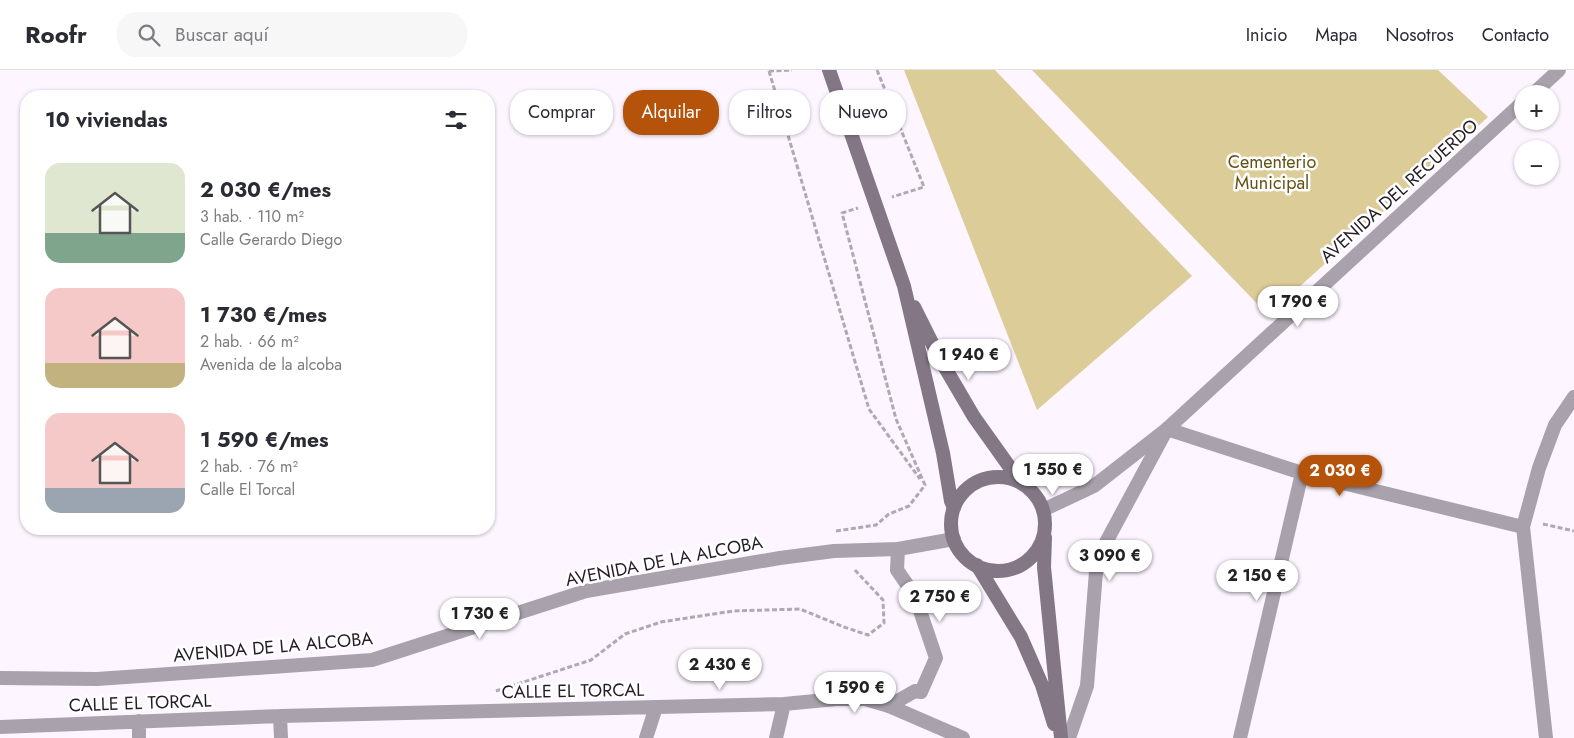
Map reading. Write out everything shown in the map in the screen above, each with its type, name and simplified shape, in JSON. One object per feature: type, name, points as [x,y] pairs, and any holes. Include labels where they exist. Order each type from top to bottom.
[{"type":"main road","points":[[829,70],[904,286],[943,453],[953,504],[954,538],[963,554],[977,565],[992,570],[1007,570],[1021,565],[1033,555],[1041,542],[1045,528]]},
{"type":"main road","points":[[904,286],[940,359],[974,417],[1022,483],[1038,499],[1043,510],[1045,528],[1044,567],[1059,738]]},
{"type":"main road","points":[[953,504],[970,486],[982,480],[996,477],[1009,478],[1022,483]]},
{"type":"main road","points":[[977,565],[1021,637],[1042,685],[1059,738]]},
{"type":"street","points":[[1543,85],[1559,70]]},
{"type":"street","name":"AVENIDA DEL RECUERDO","points":[[1043,510],[1094,486],[1167,429],[1514,110]]},
{"type":"street","points":[[1546,738],[1524,524],[1539,468],[1555,425],[1574,397]]},
{"type":"street","points":[[1069,738],[1087,686],[1097,559],[1167,429],[1302,473],[1524,524]]},
{"type":"street","points":[[1240,738],[1302,473]]},
{"type":"street","name":"AVENIDA DE LA ALCOBA","points":[[0,678],[97,679],[372,660],[586,592],[834,550],[898,550],[954,538]]},
{"type":"street","points":[[889,706],[915,691],[921,692],[936,658],[915,596],[897,570],[898,550]]},
{"type":"street","name":"CALLE EL TORCAL","points":[[0,727],[280,716],[784,704],[836,699],[865,699],[889,706],[963,738]]},
{"type":"street","points":[[776,738],[784,704]]},
{"type":"street","points":[[646,738],[656,707]]},
{"type":"street","points":[[280,716],[281,738]]},
{"type":"street","points":[[139,722],[139,738]]},
{"type":"path","points":[[792,70],[769,71],[869,409],[924,485],[953,504]]},
{"type":"path","points":[[877,70],[924,187]]},
{"type":"path","points":[[842,213],[896,419],[924,485]]},
{"type":"path","points":[[909,506],[924,485]]},
{"type":"path","points":[[1524,524],[1574,531]]},
{"type":"path","points":[[591,660],[625,634],[661,622],[733,611],[800,609],[868,635],[884,624],[883,600],[871,586]]},
{"type":"green space","points":[[904,70],[995,70],[1192,276],[1037,410]]},
{"type":"green space","name":"Cementerio Municipal","points":[[1032,70],[1438,70],[1488,117],[1268,315]]}]
